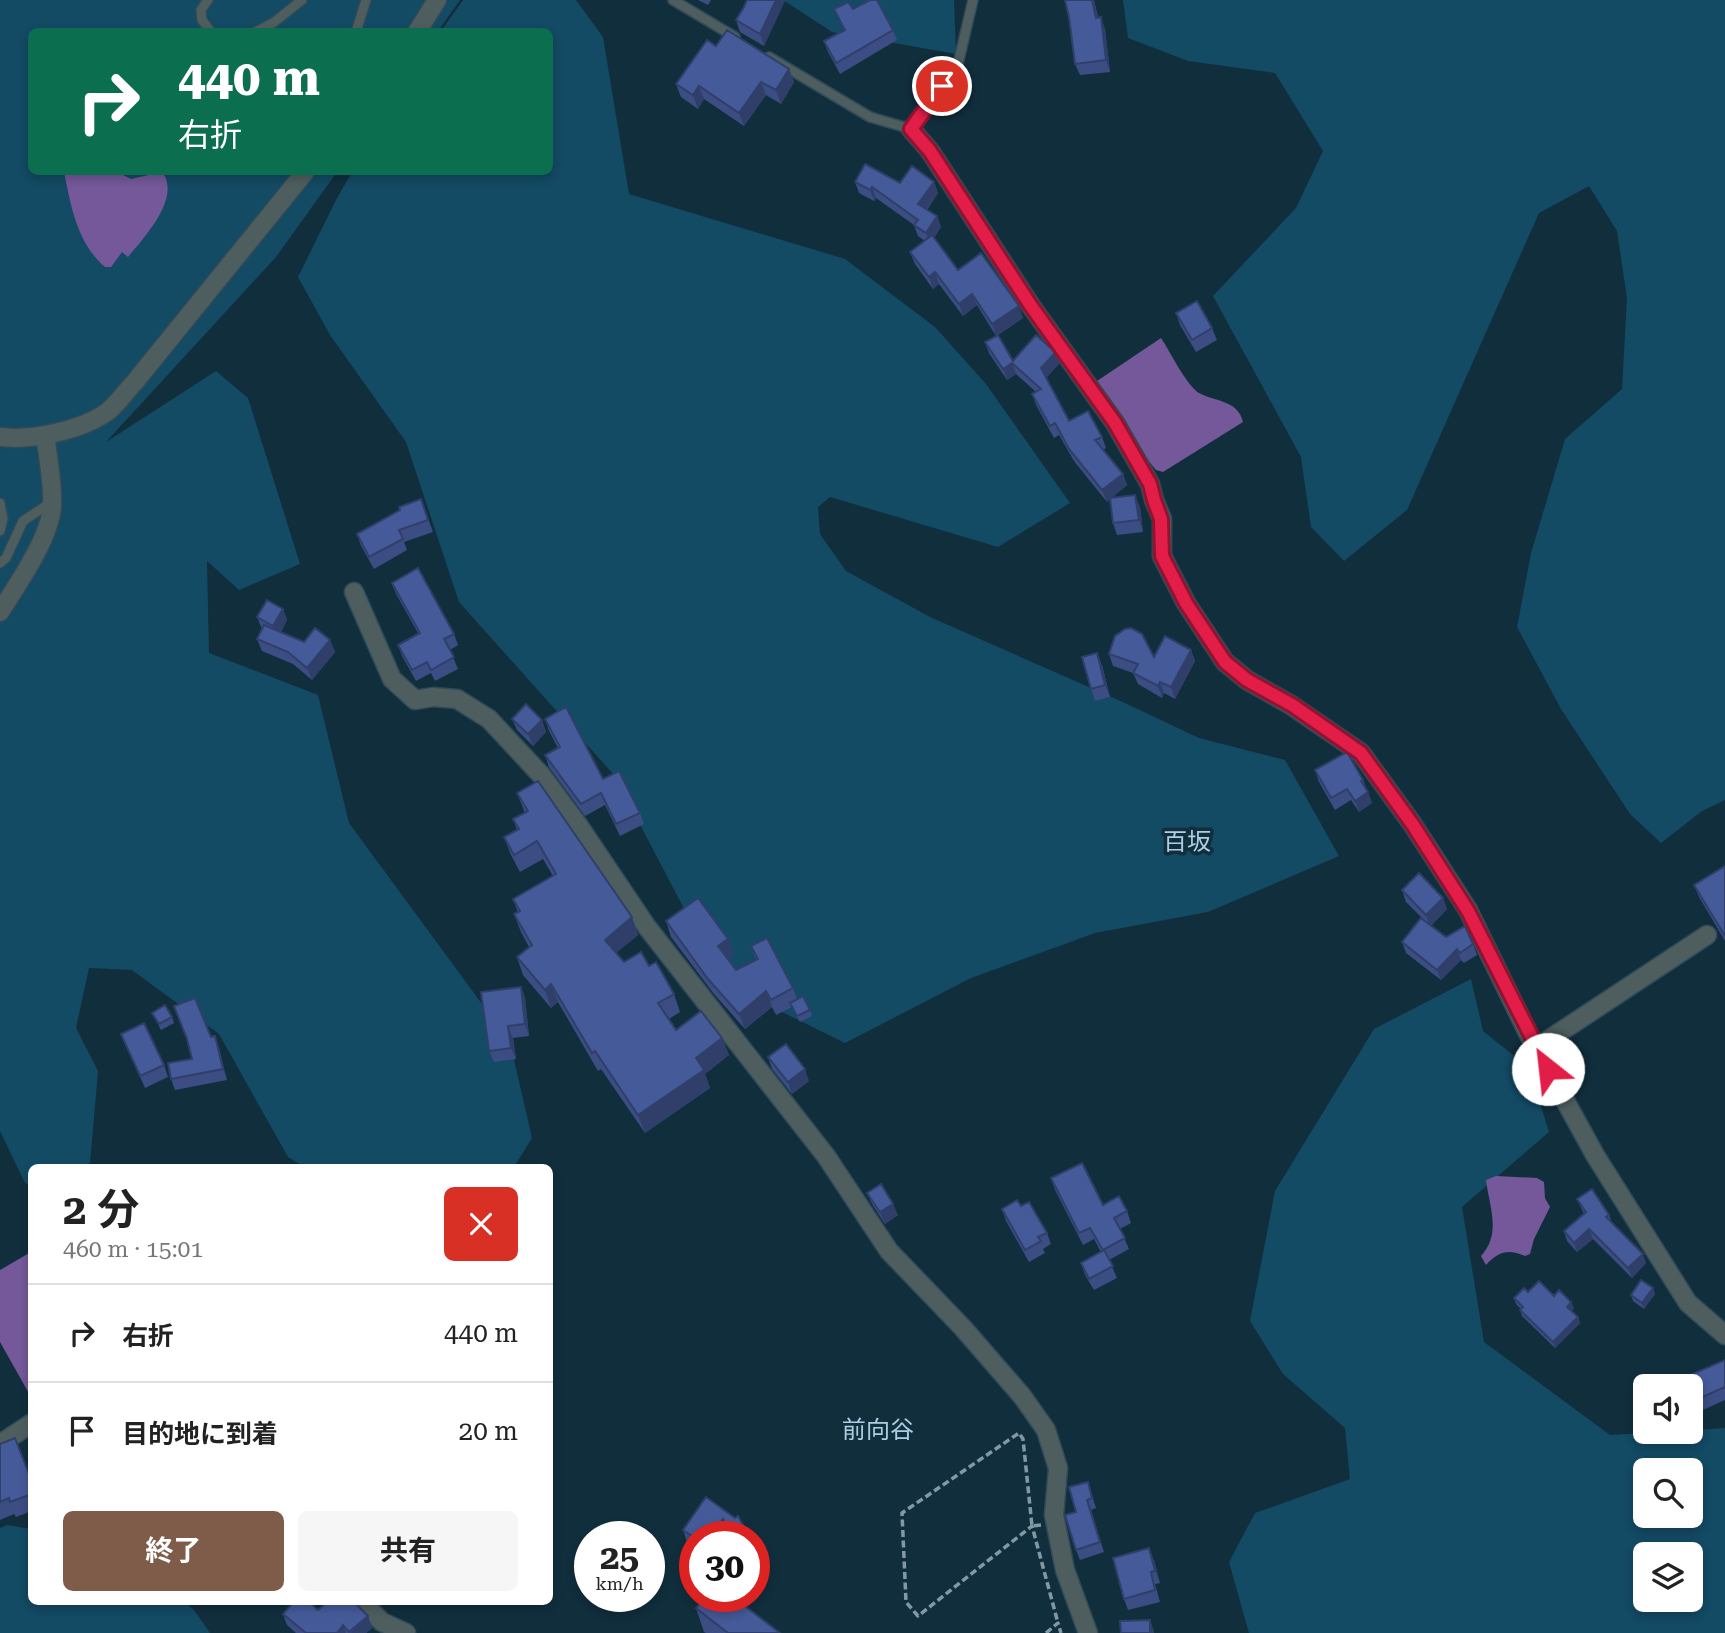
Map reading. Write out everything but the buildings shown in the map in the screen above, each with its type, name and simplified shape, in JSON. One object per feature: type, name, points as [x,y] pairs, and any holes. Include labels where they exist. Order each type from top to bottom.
[{"type":"street","points":[[420,28],[437,0]]},
{"type":"street","points":[[911,129],[930,151],[1031,306],[1115,423],[1150,484],[1161,519],[1162,556],[1186,603],[1225,662],[1247,680],[1292,705],[1361,753],[1413,825],[1468,911],[1536,1048],[1595,1155],[1688,1303],[1725,1335]]},
{"type":"street","points":[[0,437],[45,435],[75,427],[107,412],[134,383],[303,175]]},
{"type":"street","points":[[0,612],[42,539],[52,506],[45,435]]},
{"type":"street","points":[[354,592],[392,679],[415,700],[433,697],[457,699],[489,719],[542,776],[647,928],[826,1156],[889,1251],[963,1328],[1022,1396],[1046,1430],[1058,1468],[1054,1516],[1065,1570],[1088,1633]]},
{"type":"street","points":[[1536,1048],[1707,935]]},
{"type":"street","points":[[0,1444],[28,1426]]},
{"type":"street","points":[[365,1605],[382,1622],[406,1633]]},
{"type":"lane","points":[[208,0],[201,10],[202,20],[208,28]]},
{"type":"lane","points":[[263,28],[302,0]]},
{"type":"lane","points":[[357,28],[366,0]]},
{"type":"lane","points":[[673,0],[740,40]]},
{"type":"lane","points":[[763,53],[870,117],[911,129],[958,64],[972,0]]},
{"type":"lane","points":[[0,503],[3,519],[0,531]]},
{"type":"lane","points":[[0,563],[6,558],[23,521],[47,505],[52,506]]},
{"type":"path","points":[[1032,1526],[918,1616],[906,1602],[902,1513],[1019,1433],[1023,1439],[1032,1526],[1061,1633]]},
{"type":"path","points":[[1046,1633],[1058,1623]]},
{"type":"shaded area","points":[[0,0],[460,0],[440,28],[28,28],[28,175],[335,175],[276,257],[106,442],[216,371],[248,398],[300,564],[239,590],[207,561],[209,653],[318,695],[349,823],[510,1042],[532,1138],[516,1164],[299,1164],[288,1157],[219,1034],[132,970],[89,968],[76,1028],[98,1071],[90,1163],[28,1164],[28,1184],[0,1131]]},
{"type":"shaded area","points":[[463,0],[576,0],[603,37],[629,194],[845,259],[935,327],[986,384],[1070,503],[998,547],[830,497],[818,507],[820,534],[846,571],[930,617],[1199,738],[1285,760],[1339,856],[1208,912],[1095,933],[971,978],[845,1043],[723,983],[614,775],[459,602],[406,442],[330,335],[298,277],[350,175],[553,175],[553,28],[443,28]]},
{"type":"shaded area","points":[[783,0],[954,0],[956,54],[832,32]]},
{"type":"shaded area","points":[[1123,0],[1725,0],[1725,800],[1702,811],[1661,843],[1630,814],[1561,709],[1517,627],[1531,553],[1565,439],[1622,389],[1627,298],[1617,231],[1589,186],[1539,213],[1407,510],[1344,561],[1311,527],[1301,457],[1213,296],[1296,208],[1323,151],[1275,73],[1188,61],[1128,38]]},
{"type":"shaded area","points":[[65,175],[123,175],[131,179],[164,175],[167,182],[164,205],[151,228],[128,257],[122,252],[111,267],[105,267],[88,247],[69,198]]},
{"type":"shaded area","points":[[1161,338],[1194,389],[1236,409],[1243,422],[1163,472],[1156,470],[1151,464],[1094,383]]},
{"type":"shaded area","points":[[1471,979],[1483,1031],[1529,1068],[1549,1132],[1462,1207],[1484,1342],[1610,1435],[1633,1434],[1633,1444],[1703,1444],[1703,1429],[1725,1428],[1725,1633],[1249,1633],[1229,1562],[1255,1513],[1350,1479],[1345,1428],[1283,1374],[1250,1321],[1275,1191],[1374,1029]]},
{"type":"shaded area","points":[[1496,1176],[1537,1178],[1544,1182],[1545,1198],[1550,1207],[1534,1239],[1530,1254],[1525,1256],[1514,1252],[1504,1253],[1486,1265],[1481,1256],[1493,1229],[1486,1180]]},
{"type":"shaded area","points":[[28,1254],[28,1392],[0,1342],[0,1270]]},
{"type":"shaded area","points":[[7,1525],[28,1528],[28,1605],[188,1605],[210,1633],[0,1633],[0,1528]]},
{"type":"district","name":"百坂","points":[[1187,842]]},
{"type":"district","name":"前向谷","points":[[878,1430]]},
{"type":"route","points":[[942,86],[911,129],[930,151],[1031,306],[1115,423],[1150,484],[1161,519],[1162,556],[1186,603],[1225,662],[1247,680],[1292,705],[1361,753],[1413,825],[1468,911],[1548,1069]]}]
